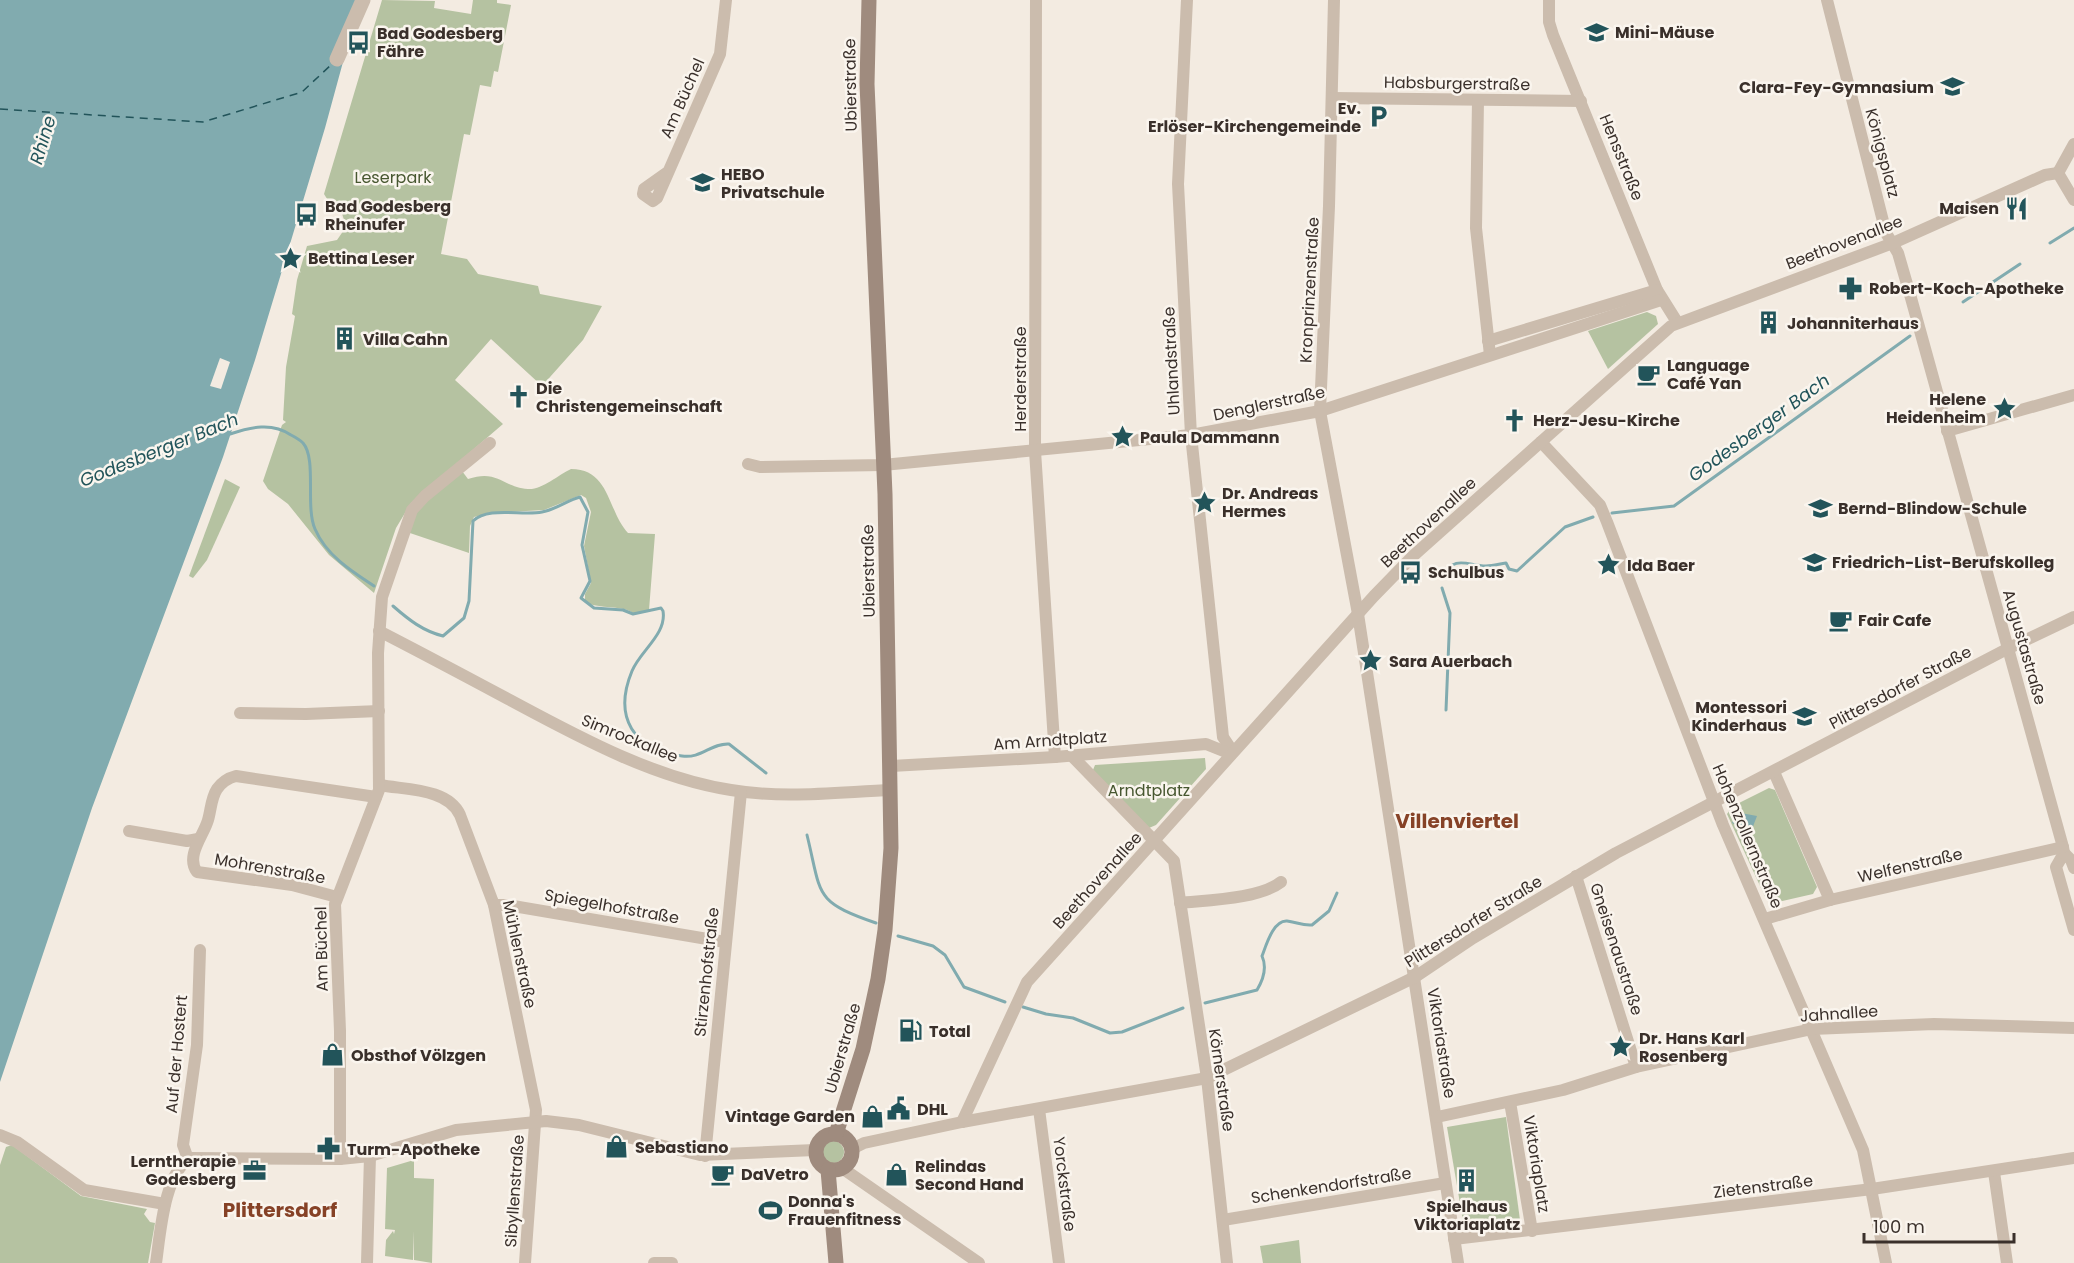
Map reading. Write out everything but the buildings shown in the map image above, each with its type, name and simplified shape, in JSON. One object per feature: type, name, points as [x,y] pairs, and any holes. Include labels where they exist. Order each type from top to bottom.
[{"type":"main road","name":"Ubierstraße","points":[[836,1134],[863,1049],[878,979],[889,895],[891,766],[883,465],[867,84],[868,0]]},
{"type":"main road","points":[[836,1134],[846,1139],[852,1149],[850,1160],[835,1169],[818,1162],[815,1150],[824,1136],[836,1134]]},
{"type":"main road","points":[[835,1169],[836,1263]]},
{"type":"street","points":[[337,59],[363,0]]},
{"type":"street","name":"Am Büchel","points":[[668,172],[720,54],[726,0]]},
{"type":"street","name":"Herderstraße","points":[[1036,0],[1035,451],[1055,757]]},
{"type":"street","name":"Uhlandstraße","points":[[1187,0],[1178,184],[1191,435],[1223,737],[1232,753]]},
{"type":"street","name":"Kronprinzenstraße","points":[[1334,0],[1320,411],[1358,614]]},
{"type":"street","name":"Hensstraße","points":[[1549,0],[1551,29],[1659,295],[1677,322]]},
{"type":"street","name":"Königsplatz","points":[[1827,0],[1884,222],[1893,243]]},
{"type":"street","name":"Habsburgerstraße","points":[[1332,98],[1581,101]]},
{"type":"street","points":[[1478,100],[1476,228],[1490,355]]},
{"type":"street","points":[[2074,144],[2058,173],[2070,185],[2074,200]]},
{"type":"street","name":"Beethovenallee","points":[[962,1122],[1023,988],[1232,753],[1413,556],[1677,322],[1893,243],[2045,175],[2058,173]]},
{"type":"street","name":"Augustastraße","points":[[1893,243],[2063,850],[2074,868]]},
{"type":"street","points":[[1488,341],[1567,316],[1659,295]]},
{"type":"street","name":"Denglerstraße","points":[[748,464],[760,467],[883,465],[1191,435],[1320,411],[1572,329],[1659,295]]},
{"type":"street","points":[[1567,316],[1572,329]]},
{"type":"street","points":[[1947,431],[2074,395]]},
{"type":"street","name":"Hohenzollernstraße","points":[[1541,442],[1600,505],[1713,801],[1863,1150],[1886,1263]]},
{"type":"street","name":"Am Büchel","points":[[340,1159],[337,897],[378,791],[379,630],[386,579],[412,510],[425,496],[490,443]]},
{"type":"street","name":"Viktoriastraße","points":[[1358,614],[1458,1263]]},
{"type":"street","name":"Plittersdorfer Straße","points":[[852,1149],[864,1143],[962,1122],[1207,1078],[1415,977],[1473,938],[1576,876],[1713,801],[1774,772],[2007,649],[2074,617]]},
{"type":"street","name":"Simrockallee","points":[[379,630],[555,724],[614,752],[697,782],[741,792],[891,790]]},
{"type":"street","points":[[240,713],[379,711]]},
{"type":"street","points":[[1212,745],[1223,737]]},
{"type":"street","name":"Am Arndtplatz","points":[[891,766],[1212,745],[1232,753]]},
{"type":"street","points":[[1071,755],[1153,842]]},
{"type":"street","points":[[1774,772],[1830,900]]},
{"type":"street","points":[[129,831],[188,841],[198,839],[205,830],[216,790],[231,777],[378,791]]},
{"type":"street","name":"Mühlenstraße","points":[[378,791],[436,795],[452,802],[460,815],[494,906],[536,1110],[535,1121]]},
{"type":"street","name":"Stirzenhofstraße","points":[[705,1155],[741,792]]},
{"type":"street","name":"Mohrenstraße","points":[[198,839],[193,864],[197,872],[292,885],[337,897]]},
{"type":"street","name":"Körnerstraße","points":[[1153,842],[1174,861],[1207,1078],[1227,1263]]},
{"type":"street","name":"Augustastraße","points":[[2063,850],[2056,867],[2074,930]]},
{"type":"street","name":"Welfenstraße","points":[[1765,919],[1830,900],[2063,850]]},
{"type":"street","name":"Gneisenaustraße","points":[[1576,876],[1636,1066]]},
{"type":"street","points":[[1180,903],[1230,897],[1274,887],[1281,882]]},
{"type":"street","name":"Spiegelhofstraße","points":[[494,906],[507,905],[725,942]]},
{"type":"street","name":"Auf der Hostert","points":[[188,1159],[183,1145],[197,1045],[200,950]]},
{"type":"street","name":"Jahnallee","points":[[1437,1117],[1563,1090],[1636,1066],[1812,1029],[1934,1024],[2074,1028]]},
{"type":"street","name":"Viktoriaplatz","points":[[1510,1102],[1532,1231]]},
{"type":"street","name":"Yorckstraße","points":[[1039,1109],[1059,1263]]},
{"type":"street","points":[[156,1263],[165,1204],[177,1172],[188,1159],[340,1159],[370,1155],[456,1130],[535,1121],[579,1125],[682,1152],[705,1155],[815,1150]]},
{"type":"street","name":"Sibyllenstraße","points":[[525,1263],[535,1121]]},
{"type":"street","points":[[0,1135],[16,1142],[84,1190],[165,1204]]},
{"type":"street","points":[[367,1263],[370,1155]]},
{"type":"street","name":"Zietenstraße","points":[[1454,1239],[1872,1189],[2074,1158]]},
{"type":"street","points":[[835,1169],[979,1263]]},
{"type":"street","points":[[1994,1172],[2007,1263]]},
{"type":"street","name":"Schenkendorfstraße","points":[[1222,1220],[1445,1183]]},
{"type":"street","points":[[654,1263],[672,1263]]},
{"type":"green space","name":"Leserpark","points":[[382,0],[435,1],[434,8],[471,14],[473,0],[497,0],[497,3],[511,5],[498,72],[494,71],[491,87],[480,85],[470,135],[464,134],[441,254],[467,259],[478,274],[538,286],[540,294],[602,306],[583,340],[542,386],[491,339],[455,380],[503,424],[411,503],[396,528],[374,593],[329,555],[288,504],[268,489],[263,481],[282,425],[286,422],[283,420],[286,367],[295,316],[292,314],[297,280],[307,246],[337,240],[346,227],[341,210],[329,202],[324,194]]},
{"type":"green space","points":[[1647,312],[1656,316],[1658,324],[1608,369],[1588,331]]},
{"type":"green space","points":[[571,469],[584,471],[601,483],[621,524],[628,533],[655,534],[649,610],[635,614],[624,609],[585,602],[585,594],[591,583],[584,546],[591,512],[586,498],[581,495],[544,510],[491,513],[474,517],[470,526],[469,553],[404,531],[416,508],[462,471],[468,479],[478,476],[493,477],[519,488],[533,489]]},
{"type":"green space","points":[[225,479],[240,487],[207,560],[193,578],[189,576]]},
{"type":"green space","name":"Arndtplatz","points":[[1205,758],[1206,769],[1156,825],[1149,828],[1093,770],[1095,765]]},
{"type":"green space","points":[[1769,788],[1775,790],[1817,887],[1813,894],[1773,903],[1766,899],[1727,814],[1733,806]]},
{"type":"green space","points":[[1506,1117],[1520,1220],[1464,1227],[1447,1127]]},
{"type":"green space","points":[[833,1141],[841,1144],[844,1152],[841,1160],[833,1163],[825,1160],[822,1152],[825,1144]]},
{"type":"green space","points":[[12,1145],[81,1196],[147,1209],[144,1214],[150,1222],[155,1223],[148,1263],[0,1263],[0,1165],[6,1147]]},
{"type":"green space","points":[[414,1160],[414,1178],[434,1179],[432,1263],[414,1260],[414,1231],[413,1260],[385,1256],[386,1240],[393,1231],[394,1234],[395,1230],[385,1229],[387,1168]]},
{"type":"green space","points":[[1299,1240],[1301,1263],[1263,1263],[1260,1246]]},
{"type":"water","name":"Rhine","points":[[0,0],[356,0],[343,62],[325,128],[255,360],[223,457],[92,808],[0,1082]]},
{"type":"water","points":[[1741,813],[1757,816],[1752,829],[1749,830],[1732,823],[1735,816]]},
{"type":"pier","points":[[220,358],[230,362],[221,389],[210,386]]},
{"type":"waterway","name":"Godesberger Bach","points":[[2050,243],[2074,228]]},
{"type":"waterway","name":"Godesberger Bach","points":[[1963,302],[2020,264]]},
{"type":"waterway","name":"Godesberger Bach","points":[[1612,513],[1674,506],[1910,336]]},
{"type":"waterway","name":"Godesberger Bach","points":[[230,434],[246,429],[269,427],[284,431],[303,443],[309,460],[311,508],[315,529],[332,555],[374,586]]},
{"type":"waterway","name":"Godesberger Bach","points":[[393,606],[416,624],[443,636],[464,618],[469,601],[473,521],[487,514],[542,512],[580,497],[588,512],[582,545],[590,581],[581,598],[594,608],[623,610],[633,614],[661,608],[663,611],[661,627],[632,671],[627,688],[625,703],[631,728],[651,747],[665,753],[682,756],[695,755],[723,744],[729,744],[766,773]]},
{"type":"waterway","name":"Godesberger Bach","points":[[1440,576],[1456,563],[1486,566],[1506,563],[1509,569],[1517,571],[1565,527],[1593,517]]},
{"type":"waterway","name":"Godesberger Bach","points":[[1442,588],[1450,613],[1446,710]]},
{"type":"waterway","name":"Godesberger Bach","points":[[807,835],[819,884],[830,902],[876,923]]},
{"type":"waterway","name":"Godesberger Bach","points":[[1205,1003],[1257,990],[1264,973],[1262,956],[1274,929],[1287,921],[1312,925],[1329,911],[1337,893]]},
{"type":"waterway","name":"Godesberger Bach","points":[[898,936],[933,946],[945,955],[964,987],[1005,1002]]},
{"type":"waterway","name":"Godesberger Bach","points":[[1023,1007],[1046,1014],[1073,1018],[1110,1033],[1122,1032],[1183,1008]]},
{"type":"ferry route","points":[[0,109],[203,122],[302,92],[332,64]]},
{"type":"place","name":"Mini-Mäuse","points":[[1597,32]]},
{"type":"place","name":"Bad Godesberg Fähre","points":[[359,42]]},
{"type":"place","name":"Clara-Fey-Gymnasium","points":[[1952,87]]},
{"type":"place","name":"Ev. Erlöser-Kirchengemeinde","points":[[1379,117]]},
{"type":"place","name":"HEBO Privatschule","points":[[703,183]]},
{"type":"place","name":"Maisen","points":[[2017,208]]},
{"type":"place","name":"Bad Godesberg Rheinufer","points":[[307,215]]},
{"type":"place","name":"Bettina Leser","points":[[290,258]]},
{"type":"place","name":"Robert-Koch-Apotheke","points":[[1851,288]]},
{"type":"place","name":"Johanniterhaus","points":[[1769,323]]},
{"type":"place","name":"Villa Cahn","points":[[345,339]]},
{"type":"place","name":"Language Café Yan","points":[[1649,374]]},
{"type":"place","name":"Die Christengemeinschaft","points":[[518,397]]},
{"type":"place","name":"Helene Heidenheim","points":[[2004,408]]},
{"type":"place","name":"Herz-Jesu-Kirche","points":[[1515,420]]},
{"type":"place","name":"Paula Dammann","points":[[1122,437]]},
{"type":"place","name":"Dr. Andreas Hermes","points":[[1204,502]]},
{"type":"place","name":"Bernd-Blindow-Schule","points":[[1820,508]]},
{"type":"place","name":"Friedrich-List-Berufskolleg","points":[[1814,562]]},
{"type":"place","name":"Ida Baer","points":[[1609,565]]},
{"type":"place","name":"Schulbus","points":[[1410,572]]},
{"type":"place","name":"Fair Cafe","points":[[1840,620]]},
{"type":"place","name":"Sara Auerbach","points":[[1371,661]]},
{"type":"place","name":"Montessori Kinderhaus","points":[[1805,716]]},
{"type":"place","name":"Total","points":[[911,1031]]},
{"type":"place","name":"Dr. Hans Karl Rosenberg","points":[[1621,1047]]},
{"type":"place","name":"Obsthof Völzgen","points":[[333,1055]]},
{"type":"place","name":"DHL","points":[[899,1109]]},
{"type":"place","name":"Vintage Garden","points":[[873,1116]]},
{"type":"place","name":"Sebastiano","points":[[617,1147]]},
{"type":"place","name":"Turm-Apotheke","points":[[329,1149]]},
{"type":"place","name":"Lerntherapie Godesberg","points":[[254,1170]]},
{"type":"place","name":"DaVetro","points":[[723,1174]]},
{"type":"place","name":"Relindas Second Hand","points":[[897,1175]]},
{"type":"place","name":"Spielhaus Viktoriaplatz","points":[[1467,1181]]},
{"type":"place","name":"Donna's Frauenfitness","points":[[770,1210]]},
{"type":"district","name":"Villenviertel","points":[[1457,821]]},
{"type":"district","name":"Plittersdorf","points":[[280,1210]]}]
